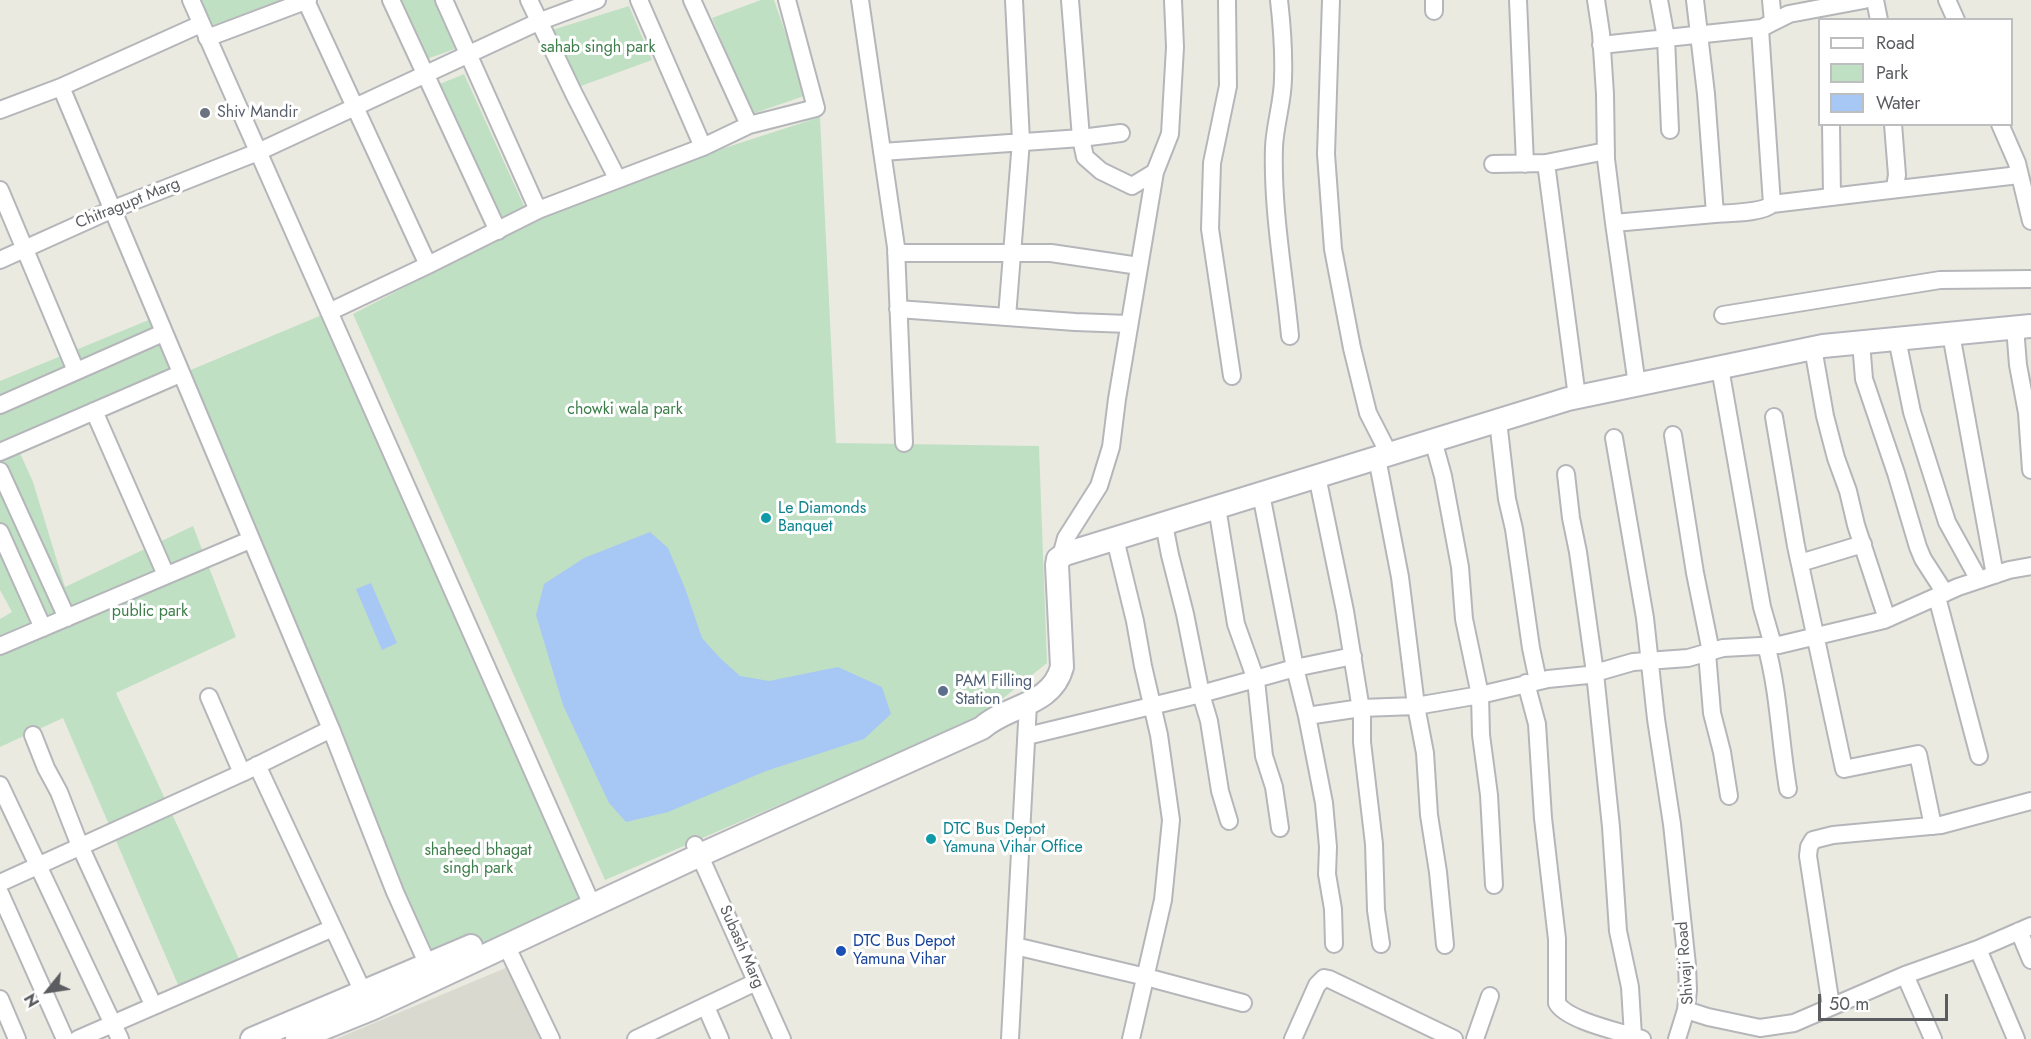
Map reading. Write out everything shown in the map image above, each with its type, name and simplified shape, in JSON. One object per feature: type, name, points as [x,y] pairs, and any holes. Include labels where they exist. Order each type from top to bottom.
[{"type":"street","points":[[191,0],[590,901]]},
{"type":"street","points":[[0,110],[204,31],[307,0],[354,108],[428,266]]},
{"type":"street","points":[[391,0],[498,231]]},
{"type":"street","points":[[444,0],[538,210]]},
{"type":"street","points":[[529,0],[617,178]]},
{"type":"street","name":"Chitragupt Marg","points":[[0,260],[111,210],[258,152],[538,22],[597,0]]},
{"type":"street","points":[[639,0],[703,147]]},
{"type":"street","points":[[692,0],[749,125]]},
{"type":"street","points":[[329,312],[428,266],[538,210],[703,147],[749,125],[816,108],[787,0]]},
{"type":"street","points":[[860,0],[896,253],[903,443]]},
{"type":"street","points":[[1007,317],[1021,141],[1014,0]]},
{"type":"street","points":[[1070,0],[1081,138],[1085,157],[1101,171],[1132,186],[1155,172]]},
{"type":"street","points":[[297,1039],[371,1009],[431,972],[590,901],[980,719],[991,720],[1029,705],[1055,682],[1060,676],[1062,667],[1058,559],[1066,538],[1099,486],[1111,447],[1155,172],[1170,134],[1174,47],[1173,0]]},
{"type":"street","points":[[1227,0],[1228,86],[1212,162],[1210,229],[1232,376]]},
{"type":"street","points":[[1279,0],[1284,80],[1276,119],[1275,194],[1290,336]]},
{"type":"street","points":[[1330,0],[1326,154],[1334,249],[1352,348],[1368,413],[1383,456],[1416,706],[1425,753],[1429,815],[1438,872],[1445,945]]},
{"type":"street","points":[[1518,0],[1525,164]]},
{"type":"street","points":[[1596,0],[1605,94],[1606,151],[1637,385]]},
{"type":"street","points":[[1659,0],[1666,38],[1670,130]]},
{"type":"street","points":[[1695,0],[1706,94],[1715,214]]},
{"type":"street","points":[[1771,0],[1767,25],[1772,204]]},
{"type":"street","points":[[1601,45],[1767,25],[1789,14],[1829,9],[1864,0]]},
{"type":"street","points":[[1875,0],[1879,18]]},
{"type":"street","points":[[1947,0],[1955,18]]},
{"type":"street","points":[[61,87],[331,729],[395,892],[431,972]]},
{"type":"street","points":[[1831,126],[1832,197]]},
{"type":"street","points":[[1890,190],[1897,183],[1893,126]]},
{"type":"street","points":[[2001,126],[2019,175],[2031,221]]},
{"type":"street","points":[[882,152],[1081,138],[1121,133]]},
{"type":"street","points":[[1493,164],[1546,163],[1606,151]]},
{"type":"street","points":[[1546,163],[1578,397]]},
{"type":"street","points":[[1614,223],[1758,210],[1770,207],[1772,204],[2019,175]]},
{"type":"street","points":[[0,190],[76,371]]},
{"type":"street","points":[[896,253],[1051,253],[1139,266]]},
{"type":"street","points":[[1723,315],[1940,280],[2031,279]]},
{"type":"street","points":[[898,309],[1130,324]]},
{"type":"street","points":[[1061,556],[1578,397],[1813,348],[2023,326],[2018,365],[2027,413],[2031,470]]},
{"type":"street","points":[[0,405],[163,333]]},
{"type":"street","points":[[1951,333],[1987,578]]},
{"type":"street","points":[[1897,339],[1912,412],[1947,522],[1987,578]]},
{"type":"street","points":[[1861,342],[1864,379],[1918,547],[1941,595],[1979,756]]},
{"type":"street","points":[[1813,348],[1825,416],[1863,544],[1885,613],[1889,618]]},
{"type":"street","points":[[1720,368],[1770,645],[1782,756],[1788,789]]},
{"type":"street","points":[[0,452],[180,374]]},
{"type":"street","points":[[94,411],[166,575]]},
{"type":"street","points":[[1774,417],[1800,563],[1844,769],[1918,754],[1933,826]]},
{"type":"street","points":[[1498,421],[1507,499],[1514,529],[1531,648],[1542,818],[1557,939],[1557,1003],[1562,1010],[1579,1018],[1638,1037],[1618,931],[1611,826],[1595,673],[1566,474]]},
{"type":"street","points":[[1672,435],[1709,652],[1712,713],[1722,752],[1729,796]]},
{"type":"street","name":"Shivaji Road","points":[[1614,438],[1631,527],[1672,824],[1686,954],[1688,990],[1686,1010],[1760,1028],[1794,1023],[1905,975],[1978,949],[2025,929]]},
{"type":"street","points":[[1433,440],[1443,476],[1460,567],[1464,619],[1480,696],[1481,735],[1489,795],[1494,885]]},
{"type":"street","points":[[0,471],[67,618]]},
{"type":"street","points":[[1317,477],[1345,611],[1361,708],[1362,742],[1374,844],[1381,944]]},
{"type":"street","points":[[1261,494],[1324,803],[1328,847],[1327,874],[1333,909],[1334,944]]},
{"type":"street","points":[[1217,507],[1236,624],[1256,680],[1264,756],[1274,787],[1280,828]]},
{"type":"street","points":[[1164,524],[1209,721],[1220,791],[1228,821]]},
{"type":"street","points":[[0,532],[43,628]]},
{"type":"street","points":[[1115,539],[1153,706],[1172,820],[1164,900],[1131,1039]]},
{"type":"street","points":[[0,646],[250,540]]},
{"type":"street","points":[[1800,563],[1863,544]]},
{"type":"street","points":[[1307,716],[1361,708],[1416,706],[1480,696],[1532,682],[1595,673],[1633,662],[1688,658],[1723,648],[1770,645],[1816,636],[1889,618],[1987,578],[2009,570],[2031,566]]},
{"type":"street","points":[[1027,736],[1201,694],[1295,668],[1353,656]]},
{"type":"street","points":[[209,697],[242,773]]},
{"type":"street","points":[[1010,1039],[1029,705]]},
{"type":"street","points":[[0,883],[242,773],[331,729]]},
{"type":"street","points":[[33,735],[80,846],[150,998]]},
{"type":"street","points":[[257,765],[363,992]]},
{"type":"street","points":[[0,785],[116,1032]]},
{"type":"street","points":[[1831,1006],[1808,856],[1813,840],[1821,837],[1933,826],[2031,801]]},
{"type":"street","name":"Subash Marg","points":[[698,850],[782,1039]]},
{"type":"street","points":[[0,893],[65,1039]]},
{"type":"street","points":[[252,1039],[363,992],[431,972],[506,945],[590,901]]},
{"type":"street","points":[[78,1039],[116,1032],[333,928]]},
{"type":"street","points":[[2025,929],[2031,960]]},
{"type":"street","points":[[506,945],[551,1039]]},
{"type":"street","points":[[1016,946],[1243,1003]]},
{"type":"street","points":[[1978,949],[2016,1039]]},
{"type":"street","points":[[1905,975],[1933,1039]]},
{"type":"street","points":[[1293,1039],[1317,985],[1324,978],[1454,1039]]},
{"type":"street","points":[[636,1039],[663,1034],[706,1007],[756,982]]},
{"type":"street","points":[[1475,1039],[1490,996]]},
{"type":"street","points":[[0,999],[17,1039]]},
{"type":"street","points":[[706,1007],[720,1039]]},
{"type":"street","points":[[1677,1039],[1686,1010]]},
{"type":"shaded area","points":[[508,967],[541,1039],[336,1039]]},
{"type":"green space","points":[[199,0],[281,0],[211,26]]},
{"type":"green space","points":[[396,0],[434,0],[455,49],[421,61]]},
{"type":"green space","points":[[761,0],[774,0],[807,95],[752,114],[712,18]]},
{"type":"green space","name":"sahab singh park","points":[[629,6],[652,60],[581,86],[552,30]]},
{"type":"green space","points":[[464,74],[525,208],[494,220],[435,86]]},
{"type":"green space","name":"chowki wala park","points":[[820,117],[836,443],[1039,446],[1047,663],[976,720],[605,880],[353,314],[586,193]]},
{"type":"green space","name":"shaheed bhagat singh park","points":[[329,312],[590,903],[436,978],[180,374],[14,440],[33,482],[65,587],[193,526],[236,637],[116,693],[240,961],[179,987],[63,718],[0,747],[0,619],[12,612],[0,590],[0,381],[156,317],[181,374]]},
{"type":"water","points":[[650,532],[668,548],[702,638],[740,676],[769,681],[838,667],[882,687],[891,714],[864,739],[766,771],[668,812],[626,822],[609,803],[563,705],[536,615],[544,584],[584,558]]},
{"type":"water","points":[[371,583],[397,643],[382,650],[356,589]]},
{"type":"place","name":"Shiv Mandir","points":[[205,113]]},
{"type":"place","name":"Le Diamonds Banquet","points":[[766,518]]},
{"type":"place","name":"PAM Filling Station","points":[[943,691]]},
{"type":"place","name":"DTC Bus Depot Yamuna Vihar Office","points":[[931,839]]},
{"type":"place","name":"DTC Bus Depot Yamuna Vihar","points":[[841,951]]},
{"type":"park label","name":"public park","points":[[150,612]]}]
